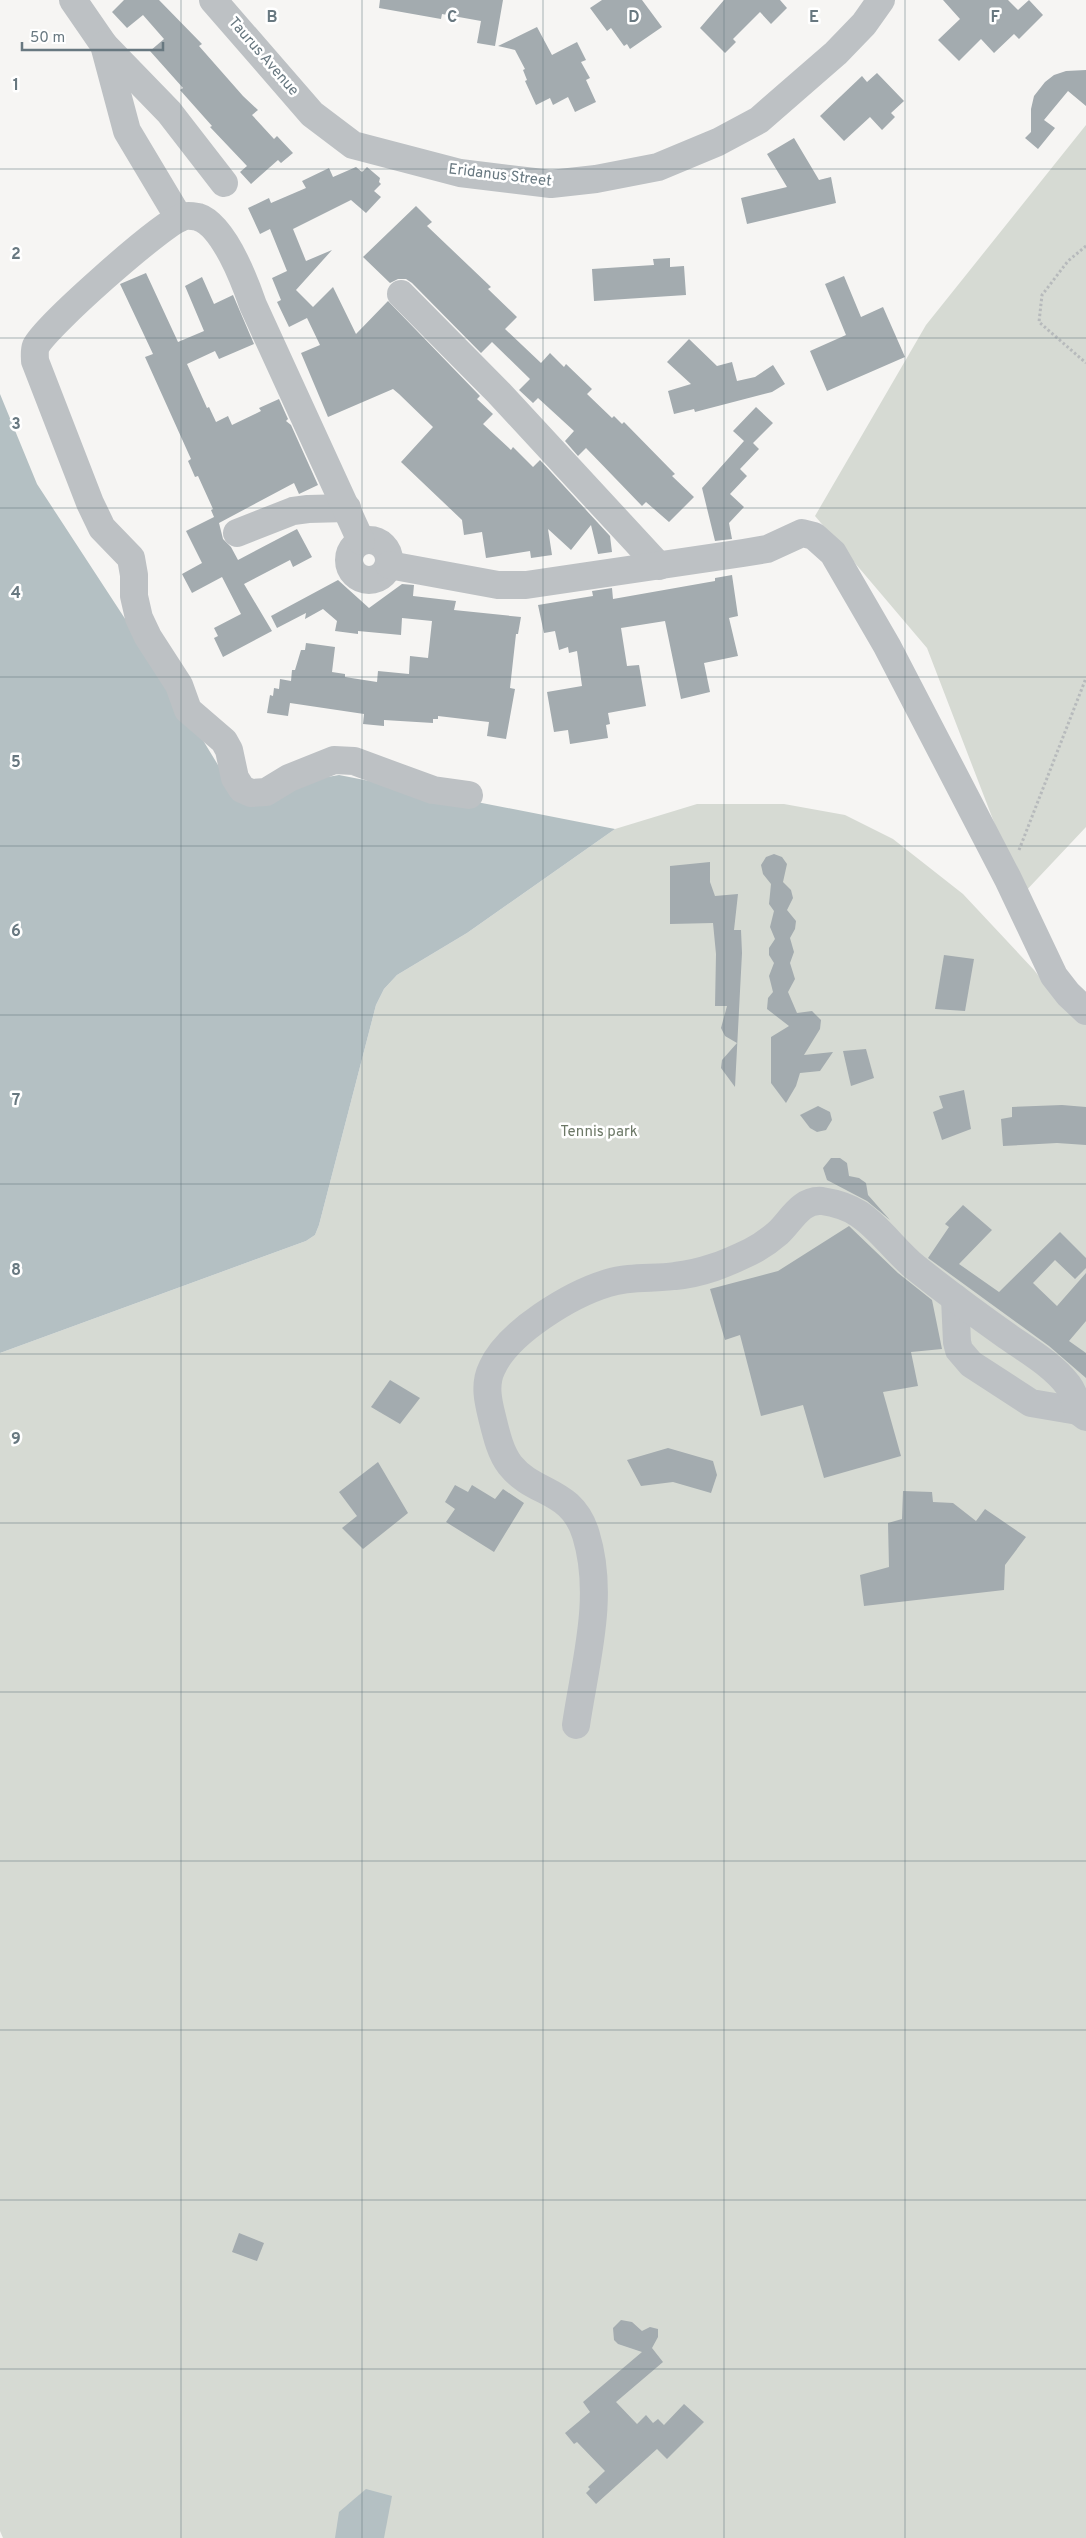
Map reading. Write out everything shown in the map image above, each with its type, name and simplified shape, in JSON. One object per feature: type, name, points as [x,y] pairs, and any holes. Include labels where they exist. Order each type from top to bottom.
[{"type":"street","points":[[73,0],[104,45],[169,112],[224,183]]},
{"type":"street","name":"Taurus Avenue","points":[[213,0],[312,114]]},
{"type":"street","name":"Eridanus Street","points":[[312,114],[354,145],[460,173],[551,184],[605,177],[658,167],[718,142],[759,120],[836,54],[864,24],[881,0]]},
{"type":"street","points":[[104,45],[127,131],[179,218]]},
{"type":"street","points":[[469,795],[433,790],[354,761],[334,760],[289,778],[266,792],[251,792],[242,789],[235,778],[229,750],[224,741],[188,710],[179,684],[148,638],[139,618],[134,596],[134,575],[131,558],[102,528],[90,503],[34,361],[36,348],[56,322],[141,246],[179,218],[188,216],[205,220],[221,238],[239,268],[253,305],[347,508],[360,541],[367,539],[380,542],[388,552],[389,565],[498,585],[526,585],[766,549],[802,533],[814,536],[824,543],[833,553],[887,646],[1008,879],[1054,976],[1068,994],[1086,1011]]},
{"type":"street","points":[[401,294],[498,393],[658,566]]},
{"type":"street","points":[[237,534],[293,511],[308,508],[347,508]]},
{"type":"street","points":[[576,1725],[594,1602],[594,1574],[589,1546],[576,1511],[567,1502],[529,1481],[512,1468],[505,1458],[493,1421],[487,1387],[491,1369],[502,1352],[521,1332],[578,1296],[608,1282],[640,1277],[672,1277],[705,1272],[752,1251],[777,1233],[804,1204],[819,1201],[847,1207],[862,1216],[913,1265],[1058,1375],[1067,1384],[1082,1414]]},
{"type":"street","points":[[955,1298],[957,1342],[959,1350],[971,1364],[1031,1403],[1082,1414]]},
{"type":"path","points":[[1086,246],[1068,261],[1042,295],[1039,322],[1086,363]]},
{"type":"path","points":[[1008,879],[1086,678]]},
{"type":"green space","points":[[1086,125],[1086,827],[1022,895],[927,648],[815,516],[926,325]]},
{"type":"green space","name":"Tennis park","points":[[697,804],[784,804],[845,815],[893,839],[963,894],[1034,970],[1055,997],[1086,1024],[1086,2538],[3,2538],[0,2531],[0,1353],[306,1241],[315,1235],[376,1005],[384,989],[397,975],[467,933],[615,829]]},
{"type":"shaded area","points":[[0,394],[37,484],[184,709],[235,793],[339,775],[615,829],[467,933],[397,975],[384,989],[376,1005],[315,1235],[306,1241],[0,1353]]},
{"type":"shaded area","points":[[366,2489],[392,2496],[384,2538],[335,2538],[339,2512]]},
{"type":"building","points":[[124,0],[159,0],[202,44],[199,46],[243,96],[258,110],[252,115],[274,139],[277,136],[293,153],[281,163],[278,160],[251,184],[240,172],[247,166],[210,127],[212,126],[180,90],[183,88],[150,51],[164,39],[143,15],[127,28],[112,12]]},
{"type":"building","points":[[380,0],[503,0],[495,46],[477,43],[481,21],[442,14],[441,19],[379,8]]},
{"type":"building","points":[[602,0],[642,0],[662,27],[630,49],[627,44],[624,46],[611,28],[607,31],[590,8]]},
{"type":"building","points":[[724,0],[780,0],[787,8],[771,24],[760,12],[733,39],[736,42],[725,53],[700,28]]},
{"type":"building","points":[[943,0],[1008,0],[1018,10],[1029,0],[1043,15],[1019,39],[1014,34],[994,53],[981,39],[959,61],[938,40],[960,19]]},
{"type":"building","points":[[537,27],[552,55],[577,42],[586,60],[581,62],[590,78],[586,80],[596,102],[575,112],[568,97],[553,105],[550,98],[536,105],[525,81],[527,80],[523,70],[525,69],[515,50],[498,46]]},
{"type":"building","points":[[1086,70],[1086,106],[1068,91],[1044,120],[1055,128],[1038,149],[1025,138],[1031,132],[1031,109],[1034,96],[1045,82],[1054,75],[1066,71]]},
{"type":"building","points":[[877,73],[904,101],[891,113],[895,117],[882,130],[870,117],[844,141],[820,116],[862,76],[867,82]]},
{"type":"building","points":[[794,138],[819,180],[831,177],[836,203],[747,224],[741,198],[787,187],[767,154]]},
{"type":"building","points":[[356,167],[362,172],[367,167],[380,178],[379,182],[381,184],[374,191],[381,197],[366,213],[351,200],[293,229],[306,261],[332,250],[296,290],[313,307],[333,287],[356,334],[388,301],[480,396],[477,399],[493,414],[483,424],[511,450],[513,447],[533,467],[540,460],[610,536],[612,552],[598,554],[591,525],[571,550],[548,529],[552,555],[531,558],[530,551],[486,558],[482,532],[464,535],[462,520],[401,462],[433,427],[399,394],[393,389],[328,417],[301,353],[320,345],[307,318],[289,327],[277,302],[281,300],[272,278],[287,271],[270,229],[260,234],[248,208],[269,198],[271,203],[306,188],[302,181],[329,168],[333,177]]},
{"type":"building","points":[[416,206],[432,222],[427,226],[491,287],[488,289],[517,317],[505,329],[541,363],[550,353],[564,367],[566,364],[592,389],[587,394],[612,418],[614,416],[622,424],[624,422],[675,474],[672,476],[694,497],[669,522],[646,502],[642,506],[586,448],[578,456],[565,441],[574,431],[538,398],[533,403],[519,390],[530,379],[492,342],[481,353],[412,283],[406,279],[398,279],[390,283],[363,257]]},
{"type":"building","points":[[670,258],[670,267],[684,266],[686,295],[594,301],[592,269],[654,265],[653,259]]},
{"type":"building","points":[[146,273],[178,342],[204,331],[185,286],[202,277],[214,304],[233,295],[254,344],[219,359],[215,351],[187,364],[207,408],[209,407],[216,422],[228,416],[232,425],[261,411],[259,408],[279,399],[288,419],[286,421],[291,425],[318,485],[299,494],[294,483],[219,523],[223,539],[231,547],[238,560],[297,529],[312,557],[293,567],[290,560],[244,584],[272,631],[223,657],[214,638],[218,636],[214,628],[241,614],[222,577],[192,593],[182,574],[202,563],[186,531],[214,517],[211,510],[213,509],[198,476],[195,477],[188,461],[191,459],[145,357],[153,354],[120,284]]},
{"type":"building","points":[[844,276],[861,317],[883,307],[905,357],[827,391],[810,351],[846,335],[825,284]]},
{"type":"building","points":[[689,339],[717,366],[732,362],[737,381],[755,377],[773,365],[785,384],[772,392],[695,412],[694,409],[674,414],[668,391],[691,384],[667,362]]},
{"type":"building","points":[[756,407],[773,423],[753,443],[759,449],[740,469],[747,476],[730,494],[744,507],[729,523],[732,539],[715,541],[702,488],[744,441],[733,431]]},
{"type":"building","points":[[732,575],[738,616],[729,618],[738,656],[704,663],[710,692],[681,699],[665,621],[621,628],[627,666],[639,665],[646,706],[608,713],[610,724],[606,725],[608,738],[570,744],[568,730],[554,732],[547,692],[582,686],[577,651],[569,653],[568,647],[559,650],[555,631],[544,633],[538,605],[593,596],[592,591],[612,588],[613,599],[715,581],[715,578]]},
{"type":"building","points":[[338,580],[369,608],[402,584],[414,585],[413,596],[456,601],[454,610],[521,617],[518,634],[516,634],[510,688],[515,689],[506,739],[487,736],[489,722],[438,716],[438,719],[433,719],[433,723],[384,720],[384,726],[363,724],[364,714],[290,703],[288,716],[267,713],[270,695],[273,696],[274,688],[279,689],[280,679],[291,681],[292,670],[295,670],[301,650],[305,650],[306,643],[335,647],[332,672],[345,674],[345,677],[377,682],[378,671],[409,674],[410,656],[428,658],[432,621],[402,618],[401,635],[358,631],[358,634],[335,631],[337,621],[323,609],[305,619],[306,613],[277,628],[271,616]]},
{"type":"building","points":[[774,854],[782,857],[787,864],[783,882],[791,890],[793,898],[787,910],[796,921],[795,929],[790,938],[794,952],[790,963],[795,979],[788,992],[797,1013],[812,1011],[821,1020],[820,1029],[804,1055],[833,1052],[820,1071],[800,1073],[796,1086],[786,1103],[771,1083],[771,1037],[789,1026],[767,1009],[768,998],[773,992],[769,976],[774,963],[769,955],[769,948],[775,939],[770,927],[774,911],[769,904],[771,884],[763,874],[761,865],[766,857]]},
{"type":"building","points":[[710,862],[710,882],[715,896],[738,894],[734,930],[741,930],[742,953],[735,1087],[721,1068],[722,1060],[737,1043],[725,1036],[721,1028],[727,1006],[715,1006],[716,954],[713,923],[670,924],[670,866]]},
{"type":"building","points":[[944,955],[974,959],[965,1011],[935,1009]]},
{"type":"building","points":[[866,1049],[874,1078],[851,1086],[843,1051]]},
{"type":"building","points":[[964,1090],[971,1129],[942,1140],[933,1112],[943,1108],[939,1096]]},
{"type":"building","points":[[1062,1105],[1086,1107],[1086,1145],[1057,1143],[1003,1146],[1001,1119],[1012,1117],[1012,1107]]},
{"type":"building","points":[[818,1106],[830,1112],[832,1120],[826,1130],[817,1132],[810,1128],[800,1115]]},
{"type":"building","points":[[831,1158],[840,1158],[847,1163],[849,1176],[859,1178],[866,1183],[868,1195],[890,1220],[867,1201],[827,1180],[823,1168]]},
{"type":"building","points":[[963,1205],[992,1230],[959,1264],[999,1292],[1060,1232],[1086,1258],[1086,1268],[1075,1279],[1055,1260],[1033,1283],[1057,1306],[1086,1273],[1086,1321],[1069,1341],[1086,1353],[1086,1378],[1049,1346],[928,1258],[949,1227],[945,1224]]},
{"type":"building","points":[[849,1226],[898,1273],[932,1300],[942,1349],[911,1352],[918,1386],[883,1392],[901,1456],[824,1478],[803,1405],[761,1416],[740,1335],[725,1340],[710,1289],[778,1271]]},
{"type":"building","points":[[390,1380],[420,1398],[400,1424],[371,1407]]},
{"type":"building","points":[[668,1448],[713,1461],[717,1475],[711,1493],[673,1482],[641,1486],[627,1460]]},
{"type":"building","points":[[378,1462],[408,1513],[363,1549],[342,1528],[357,1516],[339,1492]]},
{"type":"building","points":[[455,1485],[468,1492],[472,1485],[495,1499],[503,1489],[524,1503],[494,1552],[446,1522],[455,1509],[445,1502]]},
{"type":"building","points":[[903,1491],[932,1492],[933,1502],[953,1503],[976,1521],[985,1509],[1026,1537],[1005,1565],[1004,1590],[864,1606],[860,1575],[889,1567],[888,1523],[902,1519]]},
{"type":"building","points":[[239,2233],[264,2243],[257,2261],[232,2252]]},
{"type":"building","points":[[621,2320],[632,2322],[642,2331],[650,2327],[658,2329],[658,2337],[652,2348],[663,2362],[616,2402],[637,2424],[646,2415],[653,2423],[658,2419],[664,2425],[684,2404],[704,2422],[667,2459],[657,2449],[596,2504],[586,2493],[590,2489],[588,2487],[605,2471],[577,2442],[574,2444],[565,2433],[590,2412],[583,2402],[642,2352],[618,2344],[614,2340],[613,2328]]}]
